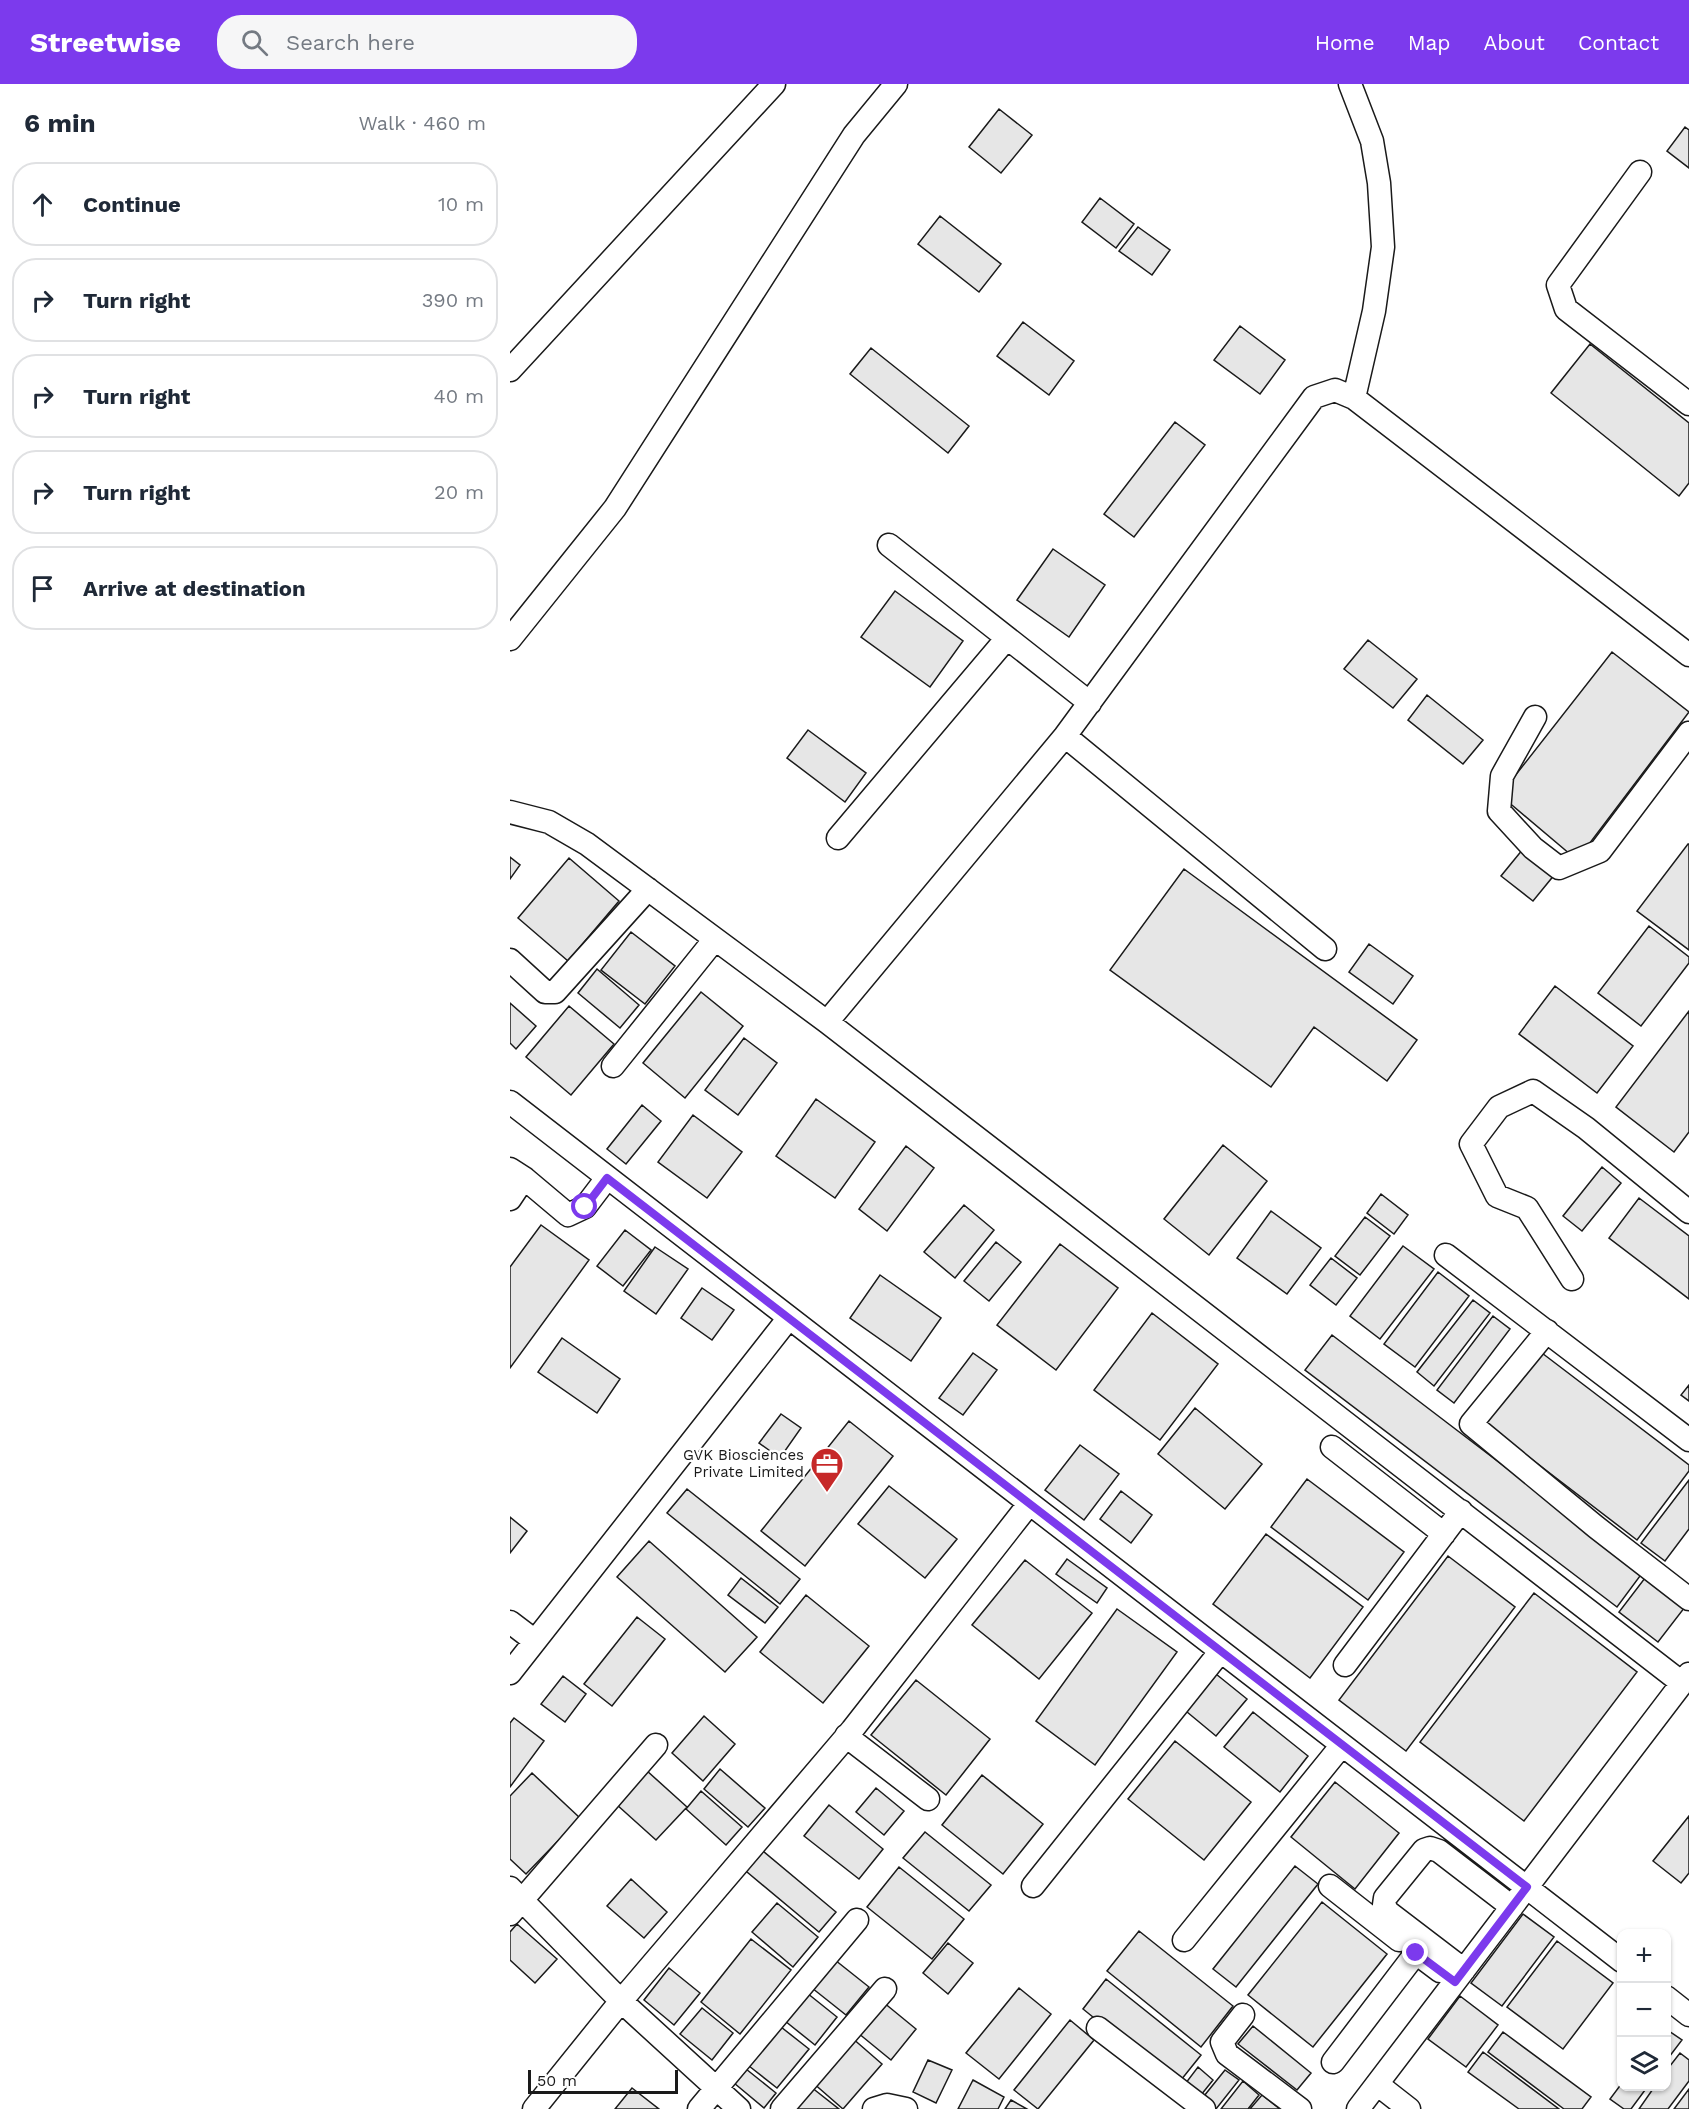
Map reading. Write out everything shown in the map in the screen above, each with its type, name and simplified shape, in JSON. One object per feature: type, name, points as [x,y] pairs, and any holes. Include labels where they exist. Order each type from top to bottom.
[{"type":"street","points":[[510,370],[774,84]]},
{"type":"street","points":[[510,639],[615,508],[854,135],[896,84]]},
{"type":"street","points":[[1350,84],[1372,141],[1379,183],[1383,247],[1374,311],[1354,398]]},
{"type":"street","points":[[1640,172],[1558,285],[1566,309],[1689,404]]},
{"type":"street","points":[[827,1022],[1065,736],[1314,397],[1335,390],[1354,398],[1686,648]]},
{"type":"street","points":[[890,545],[1090,703]]},
{"type":"street","points":[[838,838],[1007,638]]},
{"type":"street","points":[[1535,717],[1502,776],[1499,811],[1533,848],[1559,868],[1600,851],[1689,733]]},
{"type":"street","points":[[1065,736],[1324,949]]},
{"type":"street","points":[[510,812],[549,822],[587,844],[827,1022],[1461,1511],[1686,1678],[1358,2109]]},
{"type":"street","points":[[510,960],[545,992],[555,992],[648,889]]},
{"type":"street","points":[[613,1066],[715,939]]},
{"type":"street","points":[[1572,1279],[1527,1209],[1497,1196],[1471,1144],[1499,1107],[1533,1091],[1586,1128],[1689,1212]]},
{"type":"street","points":[[510,1102],[1617,1957]]},
{"type":"street","points":[[510,1198],[517,1174],[568,1215],[585,1207],[607,1178]]},
{"type":"street","points":[[1446,1255],[1689,1440]]},
{"type":"street","points":[[510,1673],[788,1319]]},
{"type":"street","points":[[1547,1332],[1471,1424],[1596,1527],[1689,1599]]},
{"type":"street","points":[[1332,1447],[1444,1534]]},
{"type":"street","points":[[534,2109],[621,2001],[846,1736],[1029,1504]]},
{"type":"street","points":[[1345,1665],[1461,1511]]},
{"type":"street","points":[[510,1622],[535,1641]]},
{"type":"street","points":[[1033,1886],[1220,1652]]},
{"type":"street","points":[[846,1736],[928,1799]]},
{"type":"street","points":[[656,1745],[514,1900],[739,2109]]},
{"type":"street","points":[[1184,1940],[1342,1745]]},
{"type":"street","points":[[1459,1976],[1388,1912],[1384,1905],[1385,1898],[1424,1850],[1430,1848],[1439,1851],[1512,1907]]},
{"type":"street","points":[[1330,1886],[1416,1953],[1459,1976]]},
{"type":"street","points":[[699,2109],[857,1920]]},
{"type":"street","points":[[1333,2062],[1416,1953]]},
{"type":"street","points":[[782,2109],[885,1989]]},
{"type":"street","points":[[1671,2001],[1689,2015]]},
{"type":"street","points":[[1243,2015],[1222,2042],[1227,2054],[1300,2109]]},
{"type":"street","points":[[1098,2028],[1204,2109]]},
{"type":"street","points":[[1377,2084],[1410,2109]]},
{"type":"street","points":[[874,2109],[887,2105],[906,2109]]},
{"type":"building","points":[[999,109],[1032,135],[1001,173],[969,147]]},
{"type":"building","points":[[1685,127],[1689,130],[1689,168],[1667,151]]},
{"type":"building","points":[[1100,198],[1134,224],[1116,248],[1082,222]]},
{"type":"building","points":[[940,216],[1001,264],[979,292],[918,244]]},
{"type":"building","points":[[1138,227],[1170,250],[1152,275],[1119,251]]},
{"type":"building","points":[[1023,322],[1074,361],[1049,395],[997,356]]},
{"type":"building","points":[[1240,326],[1285,360],[1260,394],[1214,360]]},
{"type":"building","points":[[1590,344],[1689,423],[1689,483],[1679,496],[1551,393]]},
{"type":"building","points":[[871,348],[969,426],[948,453],[850,374]]},
{"type":"building","points":[[1175,422],[1205,445],[1134,537],[1104,514]]},
{"type":"building","points":[[1053,549],[1105,585],[1069,637],[1017,600]]},
{"type":"building","points":[[895,591],[963,641],[930,687],[861,637]]},
{"type":"building","points":[[1368,640],[1417,679],[1393,708],[1344,669]]},
{"type":"building","points":[[1612,652],[1689,712],[1577,860],[1500,795]]},
{"type":"building","points":[[1427,695],[1483,740],[1463,764],[1408,720]]},
{"type":"building","points":[[808,730],[866,773],[845,802],[787,758]]},
{"type":"building","points":[[1689,844],[1689,950],[1637,911]]},
{"type":"building","points":[[1523,849],[1555,874],[1533,901],[1501,876]]},
{"type":"building","points":[[510,857],[520,865],[510,879]]},
{"type":"building","points":[[569,858],[619,901],[568,961],[518,918]]},
{"type":"building","points":[[1184,869],[1417,1040],[1387,1081],[1314,1027],[1271,1087],[1110,970]]},
{"type":"building","points":[[1649,926],[1689,957],[1689,963],[1641,1026],[1598,993]]},
{"type":"building","points":[[631,932],[675,966],[645,1004],[601,970]]},
{"type":"building","points":[[1369,944],[1413,976],[1393,1004],[1349,972]]},
{"type":"building","points":[[597,969],[639,1005],[620,1028],[578,993]]},
{"type":"building","points":[[1555,986],[1633,1046],[1597,1093],[1519,1034]]},
{"type":"building","points":[[701,992],[743,1026],[685,1098],[643,1063]]},
{"type":"building","points":[[510,1003],[536,1026],[516,1049],[510,1043]]},
{"type":"building","points":[[569,1006],[614,1044],[571,1095],[526,1057]]},
{"type":"building","points":[[1689,1011],[1689,1132],[1674,1152],[1616,1107]]},
{"type":"building","points":[[744,1038],[777,1063],[738,1115],[705,1090]]},
{"type":"building","points":[[816,1099],[875,1142],[835,1198],[776,1156]]},
{"type":"building","points":[[642,1105],[661,1121],[626,1164],[607,1149]]},
{"type":"building","points":[[693,1115],[742,1152],[707,1198],[658,1162]]},
{"type":"building","points":[[1223,1145],[1267,1181],[1209,1255],[1164,1219]]},
{"type":"building","points":[[906,1146],[934,1168],[887,1231],[859,1209]]},
{"type":"building","points":[[1602,1167],[1621,1183],[1582,1231],[1563,1216]]},
{"type":"building","points":[[1381,1194],[1408,1215],[1394,1234],[1367,1213]]},
{"type":"building","points":[[1639,1198],[1689,1236],[1689,1299],[1609,1238]]},
{"type":"building","points":[[964,1205],[994,1230],[955,1278],[924,1252]]},
{"type":"building","points":[[1271,1211],[1321,1248],[1287,1294],[1237,1258]]},
{"type":"building","points":[[1365,1217],[1390,1236],[1360,1275],[1335,1256]]},
{"type":"building","points":[[541,1225],[589,1260],[510,1368],[510,1267]]},
{"type":"building","points":[[625,1230],[651,1250],[623,1286],[597,1266]]},
{"type":"building","points":[[996,1242],[1021,1262],[989,1301],[964,1281]]},
{"type":"building","points":[[1060,1244],[1118,1288],[1056,1370],[997,1325]]},
{"type":"building","points":[[1403,1246],[1434,1269],[1380,1339],[1350,1316]]},
{"type":"building","points":[[655,1247],[688,1269],[656,1314],[624,1291]]},
{"type":"building","points":[[1331,1258],[1357,1278],[1336,1305],[1310,1285]]},
{"type":"building","points":[[1438,1272],[1469,1296],[1415,1367],[1384,1344]]},
{"type":"building","points":[[880,1275],[941,1318],[911,1361],[850,1318]]},
{"type":"building","points":[[702,1288],[734,1310],[712,1340],[681,1318]]},
{"type":"building","points":[[1473,1300],[1490,1313],[1434,1386],[1417,1372]]},
{"type":"building","points":[[1152,1313],[1218,1364],[1160,1440],[1094,1390]]},
{"type":"building","points":[[1493,1316],[1510,1329],[1454,1403],[1437,1390]]},
{"type":"building","points":[[1332,1335],[1643,1572],[1617,1607],[1305,1370]]},
{"type":"building","points":[[562,1338],[620,1379],[597,1413],[538,1372]]},
{"type":"building","points":[[1538,1350],[1689,1465],[1689,1471],[1637,1540],[1483,1422]]},
{"type":"building","points":[[973,1353],[997,1370],[963,1415],[939,1398]]},
{"type":"building","points":[[1689,1385],[1689,1401],[1681,1395]]},
{"type":"building","points":[[1195,1408],[1262,1464],[1225,1509],[1158,1454]]},
{"type":"building","points":[[781,1414],[801,1428],[780,1458],[759,1443]]},
{"type":"building","name":"GVK Biosciences Private Limited","points":[[849,1421],[893,1456],[805,1566],[761,1531]]},
{"type":"building","points":[[1080,1445],[1119,1474],[1084,1520],[1045,1490]]},
{"type":"building","points":[[1307,1479],[1404,1552],[1368,1600],[1271,1527]]},
{"type":"building","points":[[1689,1480],[1689,1529],[1665,1561],[1641,1543]]},
{"type":"building","points":[[889,1486],[957,1539],[925,1578],[858,1524]]},
{"type":"building","points":[[687,1489],[800,1579],[780,1604],[667,1513]]},
{"type":"building","points":[[1121,1491],[1152,1515],[1131,1543],[1100,1519]]},
{"type":"building","points":[[510,1517],[527,1531],[510,1553]]},
{"type":"building","points":[[1266,1534],[1363,1607],[1310,1678],[1213,1604]]},
{"type":"building","points":[[649,1541],[757,1637],[725,1672],[617,1577]]},
{"type":"building","points":[[1448,1556],[1515,1607],[1406,1751],[1339,1700]]},
{"type":"building","points":[[1067,1559],[1107,1588],[1097,1603],[1056,1574]]},
{"type":"building","points":[[1025,1560],[1092,1613],[1039,1679],[972,1625]]},
{"type":"building","points":[[741,1578],[778,1607],[765,1623],[728,1595]]},
{"type":"building","points":[[1645,1578],[1685,1607],[1658,1642],[1619,1612]]},
{"type":"building","points":[[1534,1593],[1637,1672],[1524,1821],[1420,1742]]},
{"type":"building","points":[[806,1595],[869,1646],[823,1703],[760,1652]]},
{"type":"building","points":[[1117,1609],[1177,1652],[1095,1765],[1036,1721]]},
{"type":"building","points":[[637,1617],[665,1639],[612,1706],[584,1684]]},
{"type":"building","points":[[1211,1670],[1247,1699],[1216,1736],[1181,1707]]},
{"type":"building","points":[[563,1676],[586,1694],[565,1722],[541,1704]]},
{"type":"building","points":[[916,1680],[990,1739],[946,1795],[871,1735]]},
{"type":"building","points":[[1253,1712],[1308,1756],[1280,1792],[1224,1747]]},
{"type":"building","points":[[704,1716],[735,1744],[703,1781],[672,1753]]},
{"type":"building","points":[[514,1718],[544,1741],[510,1787],[510,1723]]},
{"type":"building","points":[[1175,1741],[1251,1802],[1204,1860],[1128,1799]]},
{"type":"building","points":[[720,1769],[765,1808],[748,1827],[704,1789]]},
{"type":"building","points":[[646,1770],[687,1807],[656,1840],[616,1804]]},
{"type":"building","points":[[532,1773],[580,1818],[526,1874],[510,1859],[510,1796]]},
{"type":"building","points":[[982,1775],[1043,1824],[1003,1874],[942,1825]]},
{"type":"building","points":[[1335,1782],[1399,1833],[1355,1889],[1291,1837]]},
{"type":"building","points":[[876,1788],[904,1811],[884,1835],[856,1812]]},
{"type":"building","points":[[701,1791],[742,1827],[726,1845],[686,1809]]},
{"type":"building","points":[[829,1805],[883,1849],[859,1879],[804,1836]]},
{"type":"building","points":[[1689,1816],[1689,1873],[1681,1883],[1653,1861]]},
{"type":"building","points":[[925,1832],[991,1885],[969,1911],[903,1858]]},
{"type":"building","points":[[758,1847],[836,1912],[819,1932],[741,1867]]},
{"type":"building","points":[[1295,1866],[1318,1884],[1236,1987],[1213,1969]]},
{"type":"building","points":[[899,1867],[964,1919],[932,1959],[867,1907]]},
{"type":"building","points":[[631,1879],[667,1912],[644,1938],[607,1906]]},
{"type":"building","points":[[1322,1902],[1387,1954],[1313,2047],[1248,1995]]},
{"type":"building","points":[[777,1903],[818,1937],[793,1967],[752,1932]]},
{"type":"building","points":[[1523,1914],[1554,1937],[1502,2006],[1471,1983]]},
{"type":"building","points":[[517,1924],[557,1959],[535,1983],[510,1960],[510,1932]]},
{"type":"building","points":[[1139,1931],[1233,2006],[1201,2047],[1107,1971]]},
{"type":"building","points":[[751,1939],[791,1970],[740,2034],[701,2002]]},
{"type":"building","points":[[1557,1941],[1613,1983],[1563,2049],[1507,2007]]},
{"type":"building","points":[[948,1943],[973,1963],[948,1994],[923,1973]]},
{"type":"building","points":[[835,1960],[869,1987],[846,2015],[812,1988]]},
{"type":"building","points":[[669,1968],[700,1993],[674,2025],[644,2000]]},
{"type":"building","points":[[1106,1979],[1201,2055],[1177,2085],[1083,2009]]},
{"type":"building","points":[[1019,1988],[1051,2014],[999,2079],[966,2053]]},
{"type":"building","points":[[807,1993],[837,2017],[815,2045],[785,2021]]},
{"type":"building","points":[[1460,1996],[1498,2025],[1466,2067],[1428,2039]]},
{"type":"building","points":[[883,2002],[916,2029],[891,2060],[858,2033]]},
{"type":"building","points":[[702,2008],[733,2033],[712,2060],[680,2034]]},
{"type":"building","points":[[1070,2020],[1094,2040],[1038,2109],[1014,2090]]},
{"type":"building","points":[[1253,2026],[1311,2073],[1297,2090],[1238,2044]]},
{"type":"building","points":[[781,2027],[809,2049],[777,2088],[749,2066]]},
{"type":"building","points":[[1503,2032],[1591,2097],[1582,2109],[1564,2109],[1488,2052]]},
{"type":"building","points":[[1671,2032],[1682,2040],[1671,2054]]},
{"type":"building","points":[[851,2037],[882,2064],[843,2109],[812,2082]]},
{"type":"building","points":[[1483,2052],[1559,2109],[1519,2109],[1468,2072]]},
{"type":"building","points":[[1680,2053],[1689,2060],[1689,2081],[1668,2109],[1639,2109],[1652,2091],[1671,2091],[1671,2065]]},
{"type":"building","points":[[928,2060],[952,2070],[936,2103],[913,2092]]},
{"type":"building","points":[[1198,2067],[1213,2080],[1197,2100],[1182,2088]]},
{"type":"building","points":[[746,2069],[776,2093],[764,2108],[734,2083]]},
{"type":"building","points":[[1225,2070],[1239,2080],[1216,2109],[1210,2109],[1200,2101]]},
{"type":"building","points":[[973,2080],[1004,2097],[998,2109],[958,2109]]},
{"type":"building","points":[[1243,2081],[1259,2095],[1248,2109],[1221,2109]]},
{"type":"building","points":[[811,2087],[839,2109],[794,2109]]},
{"type":"building","points":[[632,2088],[659,2109],[615,2109]]},
{"type":"building","points":[[1689,2089],[1689,2109],[1674,2109]]},
{"type":"building","points":[[1617,2090],[1644,2091],[1631,2109],[1624,2109],[1610,2099]]},
{"type":"building","points":[[1262,2095],[1280,2109],[1250,2109]]},
{"type":"building","points":[[1011,2100],[1027,2109],[1005,2109]]},
{"type":"place","name":"GVK Biosciences Private Limited","points":[[827,1493]]},
{"type":"route","points":[[585,1207],[607,1178],[1527,1887],[1455,1982],[1416,1953]]}]
